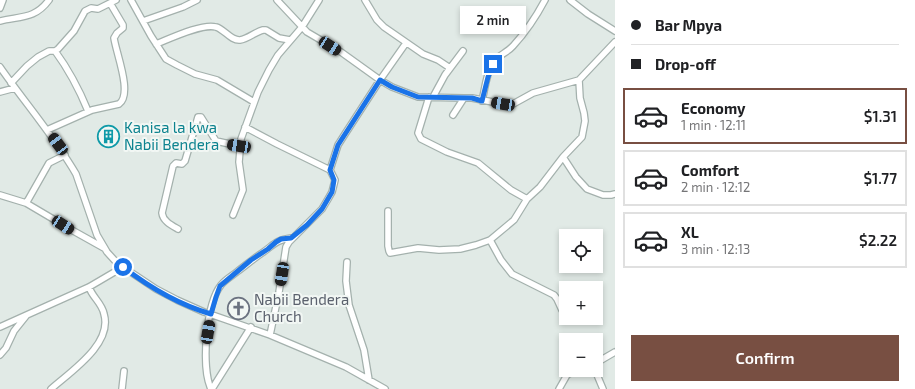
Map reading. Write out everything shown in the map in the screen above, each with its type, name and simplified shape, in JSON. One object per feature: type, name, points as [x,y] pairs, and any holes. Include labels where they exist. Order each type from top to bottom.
[{"type":"street","points":[[0,8],[3,0]]},
{"type":"street","points":[[0,21],[31,15],[42,8],[49,0]]},
{"type":"street","points":[[55,52],[68,40],[85,11],[91,8],[98,9],[116,0]]},
{"type":"street","points":[[131,0],[156,44],[166,58],[177,66],[195,74],[217,80],[254,102]]},
{"type":"street","points":[[143,21],[183,7],[197,0]]},
{"type":"street","points":[[278,0],[307,32],[341,52],[380,80],[392,87],[418,97],[464,98],[503,104],[513,104],[533,92],[579,80],[615,42]]},
{"type":"street","points":[[233,215],[243,190],[239,162],[239,146],[262,81],[278,55],[302,27],[319,0]]},
{"type":"street","points":[[365,0],[380,24],[423,54],[438,60],[450,68]]},
{"type":"street","points":[[482,101],[493,64],[497,58],[512,48],[536,16],[545,0]]},
{"type":"street","points":[[570,0],[588,14],[615,31]]},
{"type":"street","points":[[47,130],[88,112],[119,104],[124,98],[124,74],[114,38],[116,33],[123,28],[123,25],[110,2]]},
{"type":"street","points":[[156,44],[186,32],[207,27],[216,27],[235,39],[240,40],[260,31],[266,30],[279,38],[290,40]]},
{"type":"street","points":[[270,335],[286,247],[291,238],[307,225],[322,209],[328,199],[332,192],[334,180],[330,170],[338,145],[406,43]]},
{"type":"street","points":[[11,83],[38,57],[49,51],[55,52],[67,67],[75,81],[88,112]]},
{"type":"street","points":[[463,51],[431,97],[418,133],[421,139],[447,152],[478,163],[511,190],[527,199]]},
{"type":"street","points":[[0,67],[65,155],[76,174],[95,230],[113,260],[177,300],[211,314],[251,327],[346,367],[385,389]]},
{"type":"street","points":[[388,211],[388,251],[390,253],[418,248],[439,250],[460,249],[476,246],[490,240],[514,220],[527,199],[540,187],[563,157],[582,137],[584,130],[584,113],[580,98],[579,80]]},
{"type":"street","points":[[0,92],[15,88]]},
{"type":"street","points":[[453,115],[464,98]]},
{"type":"street","points":[[178,229],[163,218],[162,213],[173,166],[176,163],[182,164],[185,161],[198,116],[201,116],[216,141],[239,146]]},
{"type":"street","points":[[245,127],[330,170]]},
{"type":"street","points":[[26,203],[49,163],[65,155]]},
{"type":"street","points":[[563,157],[586,189],[603,195],[615,194]]},
{"type":"street","points":[[0,195],[26,203],[105,248]]},
{"type":"street","points":[[251,327],[211,389],[207,382],[206,346],[211,314],[220,286],[251,260],[276,242],[281,239],[291,238]]},
{"type":"street","points":[[490,240],[505,266],[512,274],[554,295],[559,303]]},
{"type":"street","points":[[347,262],[346,281],[349,305],[364,350],[369,380]]},
{"type":"street","points":[[0,327],[89,287],[123,267]]},
{"type":"street","points":[[51,389],[86,359],[104,332],[106,319],[104,312],[89,287]]},
{"type":"street","points":[[0,355],[6,348],[14,331],[27,314]]},
{"type":"street","points":[[603,359],[615,352]]},
{"type":"street","points":[[122,389],[124,371]]},
{"type":"street","points":[[559,389],[566,377]]},
{"type":"street","points":[[598,377],[603,389]]},
{"type":"place","name":"Kanisa la kwa Nabii Bendera","points":[[109,136]]},
{"type":"place","name":"Nabii Bendera Church","points":[[239,308]]},
{"type":"route","points":[[123,267],[177,300],[211,314],[220,286],[251,260],[276,242],[281,239],[291,238],[307,225],[322,209],[332,192],[334,180],[330,170],[338,145],[380,80],[392,87],[422,98],[472,98],[482,101],[490,69],[493,64]]}]
